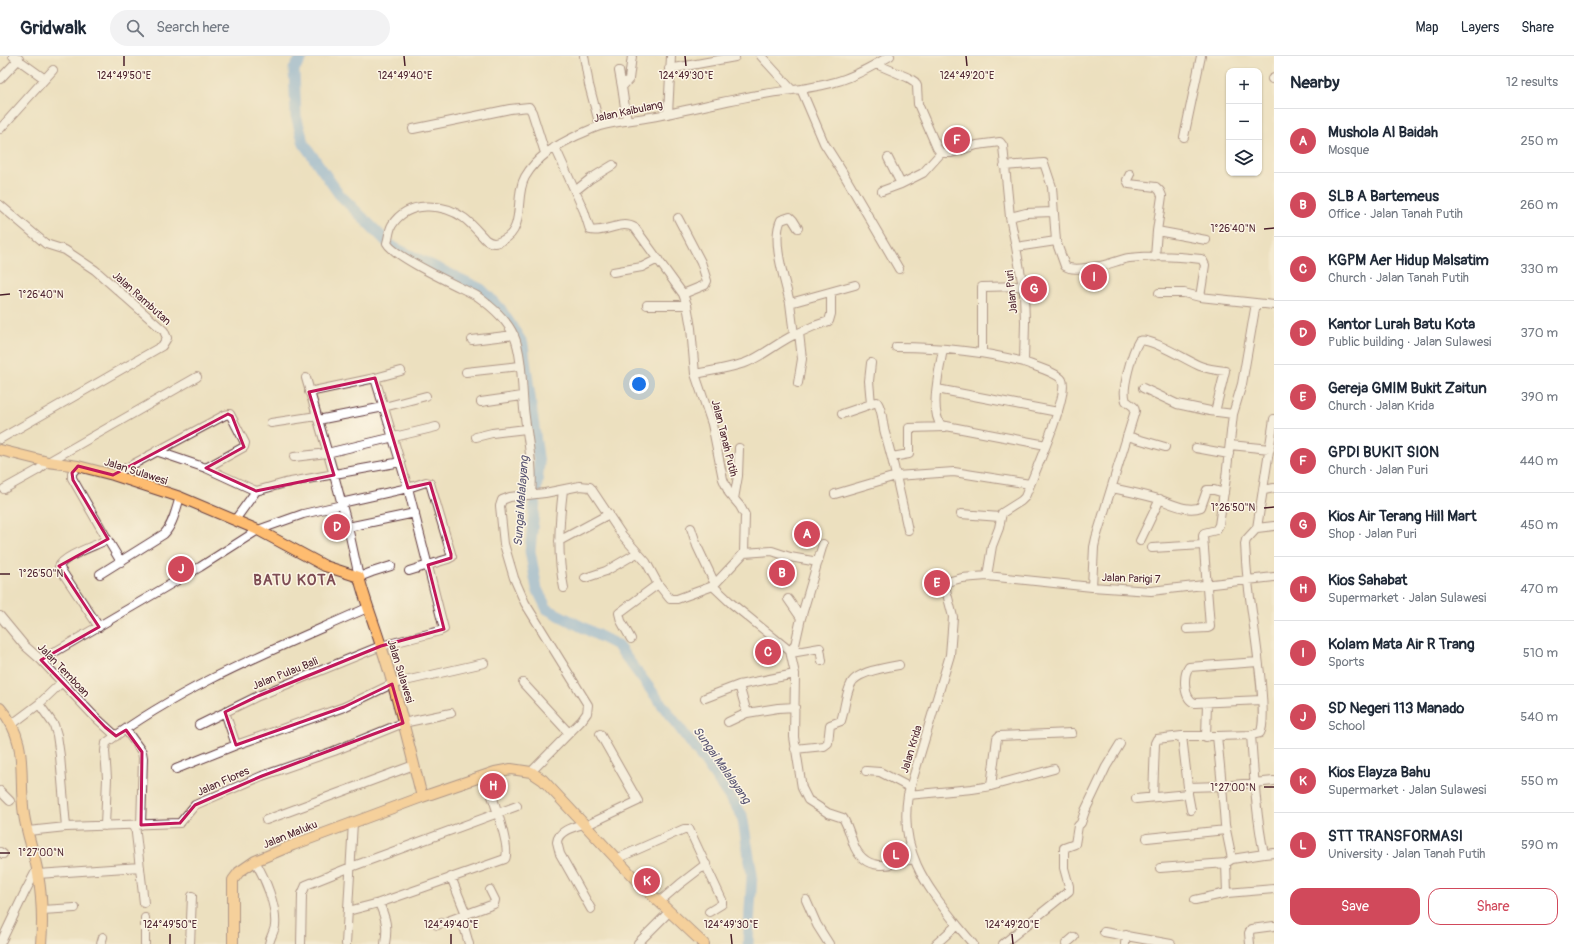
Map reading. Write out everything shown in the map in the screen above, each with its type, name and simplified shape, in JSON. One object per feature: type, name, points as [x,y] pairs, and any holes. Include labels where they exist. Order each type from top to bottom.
[{"type":"main road","name":"Jalan Sulawesi","points":[[0,450],[48,462],[78,466],[113,475],[180,497],[258,530],[325,566],[359,577],[367,608],[381,646],[392,684],[422,797]]},
{"type":"main road","points":[[0,708],[16,736],[22,763],[23,807],[37,872],[42,910],[41,944]]},
{"type":"main road","points":[[422,797],[511,769],[532,772],[543,780],[616,859],[704,944]]},
{"type":"main road","name":"Jalan Maluku","points":[[232,944],[234,878],[239,872],[255,861],[353,822],[422,797]]},
{"type":"street","points":[[584,56],[589,85],[600,126]]},
{"type":"street","points":[[622,86],[629,78],[632,56]]},
{"type":"street","points":[[668,114],[669,69],[671,56]]},
{"type":"street","points":[[761,56],[792,90]]},
{"type":"street","name":"Jalan Kaibulang","points":[[514,335],[504,320],[486,302],[405,258],[389,246],[387,243],[391,227],[396,220],[411,210],[421,207],[441,207],[464,218],[490,243],[499,242],[511,235],[517,220],[524,179],[531,168],[545,154],[555,147],[600,126],[668,114],[764,94],[834,83],[890,56]]},
{"type":"street","points":[[1184,137],[1201,56]]},
{"type":"street","points":[[0,79],[16,57],[45,79]]},
{"type":"street","points":[[669,69],[735,57]]},
{"type":"street","points":[[876,64],[915,82],[917,86],[918,104],[937,148],[942,153],[923,173],[901,184],[882,191]]},
{"type":"street","points":[[0,129],[53,70]]},
{"type":"street","points":[[619,71],[627,121]]},
{"type":"street","points":[[801,89],[824,143],[899,269]]},
{"type":"street","points":[[413,129],[510,109],[528,107],[532,112],[545,154]]},
{"type":"street","name":"Jalan Puri","points":[[942,153],[951,153],[977,145],[1000,142],[1003,146],[1010,217],[1022,286],[1025,322],[1024,362]]},
{"type":"street","points":[[555,147],[575,191],[590,179],[613,165]]},
{"type":"street","points":[[888,158],[901,184]]},
{"type":"street","points":[[1004,166],[1044,163],[1052,187],[1056,241],[1061,259],[1065,266],[1068,268],[1097,267],[1128,259],[1155,257],[1192,258],[1203,260],[1205,265],[1200,297]]},
{"type":"street","points":[[1130,174],[1127,180],[1130,184],[1156,187],[1160,191],[1162,201],[1157,231],[1155,257]]},
{"type":"street","name":"Jalan Tanah Putih","points":[[575,191],[590,230],[596,231],[619,225],[631,226],[641,234],[683,294],[687,305],[695,374],[712,424],[723,479],[726,488],[745,515],[744,553]]},
{"type":"street","name":"Jalan Rambutan","points":[[0,204],[46,244],[65,250],[95,270],[164,331],[167,338],[162,346],[0,439]]},
{"type":"street","points":[[1010,217],[1026,213],[1053,212]]},
{"type":"street","points":[[798,228],[794,220],[790,217],[781,220],[777,241],[802,359],[798,383]]},
{"type":"street","points":[[678,218],[701,262],[707,281],[705,284],[683,294]]},
{"type":"street","points":[[1157,231],[1206,240]]},
{"type":"street","points":[[1016,247],[1056,241]]},
{"type":"street","points":[[613,272],[642,267],[658,258]]},
{"type":"street","points":[[790,303],[855,285]]},
{"type":"street","points":[[982,353],[982,287],[1022,286]]},
{"type":"street","points":[[1159,293],[1184,293],[1200,297],[1274,305]]},
{"type":"street","points":[[695,374],[745,363],[771,350],[784,340],[796,334],[829,321],[831,314],[831,296]]},
{"type":"street","points":[[1187,630],[1210,628],[1203,534],[1216,530],[1219,525],[1233,414],[1242,384],[1256,303]]},
{"type":"street","points":[[647,305],[687,305]]},
{"type":"street","points":[[814,326],[833,327]]},
{"type":"street","points":[[472,340],[514,335],[517,344],[520,366],[532,494]]},
{"type":"street","points":[[1092,587],[1095,542],[1135,409],[1133,405],[1125,400],[1128,373],[1137,343],[1141,340],[1173,351],[1205,368],[1225,372],[1215,412]]},
{"type":"street","points":[[896,347],[943,349],[982,353],[1024,362],[1050,372],[1063,381],[1064,390],[1058,412],[1025,497],[1002,513],[1000,517],[992,546],[988,576]]},
{"type":"street","points":[[943,349],[935,400],[938,422],[946,427]]},
{"type":"street","points":[[871,363],[869,381],[871,404]]},
{"type":"street","points":[[466,372],[520,366]]},
{"type":"street","points":[[309,392],[401,371]]},
{"type":"street","points":[[4,489],[38,470],[48,462],[198,377]]},
{"type":"street","points":[[306,378],[342,504],[359,577],[391,566]]},
{"type":"street","points":[[375,378],[394,437],[428,566]]},
{"type":"street","points":[[1143,388],[1177,404],[1233,414]]},
{"type":"street","points":[[937,390],[1058,412]]},
{"type":"street","points":[[272,423],[317,418],[384,407],[426,396]]},
{"type":"street","points":[[481,402],[522,396]]},
{"type":"street","points":[[842,414],[876,402],[879,405],[908,530]]},
{"type":"street","points":[[113,475],[225,415],[230,414],[245,443],[244,447],[206,468]]},
{"type":"street","points":[[1153,797],[1156,740],[1158,738],[1182,736],[1251,736],[1260,734],[1262,729],[1262,700],[1248,580],[1246,540],[1257,528],[1271,452],[1274,418]]},
{"type":"street","points":[[294,457],[327,453],[436,427]]},
{"type":"street","points":[[892,457],[909,454],[909,428],[946,427],[1046,445]]},
{"type":"street","points":[[476,437],[492,433],[526,429]]},
{"type":"street","points":[[1127,436],[1165,447]]},
{"type":"street","points":[[1230,445],[1271,452]]},
{"type":"street","points":[[734,499],[738,476],[739,448]]},
{"type":"street","points":[[1196,448],[1229,454]]},
{"type":"street","points":[[156,451],[206,468],[256,491]]},
{"type":"street","points":[[235,520],[256,491],[285,483],[401,462]]},
{"type":"street","points":[[78,466],[72,473],[73,480],[121,562]]},
{"type":"street","points":[[835,494],[896,476],[954,472],[1030,484]]},
{"type":"street","points":[[41,660],[200,568],[258,530],[303,514],[408,488],[426,482],[430,483],[451,558],[409,571]]},
{"type":"street","points":[[532,772],[587,713],[588,705],[525,603],[514,578],[504,544],[500,506],[501,501],[510,496],[545,493],[580,486],[590,487],[622,534],[646,562],[658,584],[670,599],[673,600],[714,585],[744,553],[772,551],[790,557],[818,562]]},
{"type":"street","points":[[1112,488],[1160,499],[1181,507],[1198,508],[1202,504],[1207,490],[1214,490],[1224,493]]},
{"type":"street","points":[[1264,490],[1274,488]]},
{"type":"street","points":[[563,490],[559,541],[564,588]]},
{"type":"street","points":[[100,574],[154,542],[167,530],[174,516],[180,497]]},
{"type":"street","points":[[1140,541],[1160,499]]},
{"type":"street","points":[[348,527],[415,513]]},
{"type":"street","points":[[559,541],[609,514]]},
{"type":"street","points":[[961,514],[1000,517]]},
{"type":"street","points":[[1257,528],[1274,526]]},
{"type":"street","points":[[691,528],[714,585],[730,602],[749,616],[791,652],[795,674],[795,749],[802,788],[808,800],[828,812],[843,818],[850,830],[857,853],[863,860],[871,864],[893,865],[913,859]]},
{"type":"street","points":[[99,627],[59,569],[59,566],[67,559],[102,542],[106,537]]},
{"type":"street","points":[[791,652],[795,645],[801,618],[823,544]]},
{"type":"street","points":[[1152,548],[1203,545]]},
{"type":"street","points":[[585,578],[606,571],[637,553]]},
{"type":"street","name":"Jalan Pulau Bali","points":[[199,725],[258,696],[381,646],[444,629],[428,566]]},
{"type":"street","name":"Jalan Parigi 7","points":[[988,576],[1092,587],[1151,591],[1274,577]]},
{"type":"street","name":"Jalan Krida","points":[[973,944],[926,884],[913,859],[908,836],[906,807],[950,656],[953,617],[946,590],[946,583],[950,580],[962,578],[988,576]]},
{"type":"street","points":[[631,639],[619,613],[658,584]]},
{"type":"street","points":[[788,599],[801,618]]},
{"type":"street","points":[[105,826],[107,778],[106,743],[212,678],[367,608]]},
{"type":"street","name":"Jalan Temboan","points":[[0,616],[24,645],[41,660],[116,736]]},
{"type":"street","points":[[791,652],[820,648],[822,661]]},
{"type":"street","points":[[1258,662],[1189,667],[1185,678],[1188,698],[1194,703],[1262,700]]},
{"type":"street","points":[[176,768],[236,745],[344,708],[392,684],[484,663]]},
{"type":"street","points":[[795,749],[824,746],[828,743],[830,725],[841,721],[849,689],[856,678],[888,667],[899,665]]},
{"type":"street","points":[[705,698],[739,685],[795,674]]},
{"type":"street","points":[[11,725],[39,704],[62,682]]},
{"type":"street","points":[[523,682],[568,732]]},
{"type":"street","points":[[739,685],[747,713]]},
{"type":"street","points":[[1206,737],[1207,703]]},
{"type":"street","points":[[39,704],[54,725],[57,735],[66,827]]},
{"type":"street","points":[[728,722],[747,713],[795,707]]},
{"type":"street","points":[[225,712],[236,745]]},
{"type":"street","name":"Jalan Flores","points":[[28,831],[66,827],[180,824],[196,805],[262,776],[403,723],[451,713]]},
{"type":"street","points":[[126,730],[142,752],[143,758],[138,825],[140,867],[144,903]]},
{"type":"street","points":[[991,786],[999,736],[1072,733]]},
{"type":"street","points":[[591,909],[560,854],[556,842],[560,835],[567,830],[584,825],[638,801],[600,734]]},
{"type":"street","points":[[1182,736],[1190,810]]},
{"type":"street","points":[[1217,736],[1229,861],[1227,893]]},
{"type":"street","points":[[1251,736],[1260,832],[1264,854]]},
{"type":"street","points":[[1003,944],[1069,891],[1064,868],[1064,848],[1075,844],[1078,826],[1081,823],[1085,811],[1106,767],[1120,744]]},
{"type":"street","points":[[266,820],[414,765]]},
{"type":"street","points":[[866,771],[880,772],[910,792],[972,790],[1054,769]]},
{"type":"street","points":[[348,911],[379,903],[504,859],[507,856],[507,852],[498,813],[485,776]]},
{"type":"street","points":[[1136,799],[1188,790],[1274,781]]},
{"type":"street","points":[[0,791],[10,801]]},
{"type":"street","points":[[301,944],[303,889],[306,885],[352,866],[517,806]]},
{"type":"street","points":[[346,944],[352,866],[353,822]]},
{"type":"street","points":[[616,859],[687,828],[689,829],[722,900],[722,904],[709,912]]},
{"type":"street","points":[[1147,838],[1226,830]]},
{"type":"street","points":[[1160,868],[1229,861],[1274,853]]},
{"type":"street","points":[[255,861],[265,879],[274,914],[274,928],[269,944]]},
{"type":"street","points":[[659,902],[706,864]]},
{"type":"street","points":[[0,944],[25,890],[37,872],[140,867]]},
{"type":"street","points":[[451,877],[464,915],[469,944]]},
{"type":"street","points":[[1194,900],[1227,893],[1274,889]]},
{"type":"street","points":[[437,925],[494,904],[495,900],[490,890]]},
{"type":"street","points":[[190,944],[192,896]]},
{"type":"street","points":[[806,900],[817,925],[829,944]]},
{"type":"street","points":[[379,903],[386,921],[388,932],[385,944]]},
{"type":"street","points":[[42,910],[75,908]]},
{"type":"street","points":[[638,943],[670,912]]},
{"type":"street","points":[[145,918],[145,944]]},
{"type":"street","points":[[936,944],[957,925]]},
{"type":"street","points":[[1250,944],[1249,933],[1251,929],[1274,926]]},
{"type":"street","points":[[1104,932],[1171,944]]},
{"type":"street","points":[[1125,944],[1126,935]]},
{"type":"street","points":[[1066,944],[1074,937]]},
{"type":"highlighted area","points":[[375,378],[408,488],[430,483],[451,554],[451,558],[428,565],[444,629],[381,646],[258,696],[225,712],[236,745],[344,707],[392,684],[403,723],[262,776],[195,805],[180,823],[141,825],[142,752],[126,730],[116,736],[105,727],[41,660],[99,627],[59,566],[108,539],[73,480],[72,473],[78,466],[113,475],[228,414],[232,416],[244,447],[206,468],[256,491],[334,475],[309,392]]},
{"type":"water","points":[[1098,270],[1100,283],[1091,285],[1088,272]]},
{"type":"waterway","name":"Sungai Malalayang","points":[[303,56],[294,69],[296,116],[304,144],[339,194],[391,246],[481,289],[500,308],[523,344],[539,464],[530,551],[537,589],[547,609],[617,645],[706,763],[742,815],[752,874],[748,944]]},
{"type":"place","name":"GPDI BUKIT SION","points":[[957,140]]},
{"type":"place","name":"Kolam Mata Air R Trang","points":[[1094,277]]},
{"type":"place","name":"Kios Air Terang Hill Mart","points":[[1034,289]]},
{"type":"place","name":"Kantor Lurah Batu Kota","points":[[337,527]]},
{"type":"place","name":"Mushola Al Baidah","points":[[807,534]]},
{"type":"place","name":"SD Negeri 113 Manado","points":[[181,569]]},
{"type":"place","name":"SLB A Bartemeus","points":[[782,573]]},
{"type":"place","name":"Gereja GMIM Bukit Zaitun","points":[[937,583]]},
{"type":"place","name":"KGPM Aer Hidup Malsatim","points":[[768,652]]},
{"type":"place","name":"Kios Sahabat","points":[[493,786]]},
{"type":"place","name":"STT TRANSFORMASI","points":[[896,855]]},
{"type":"place","name":"Kios Elayza Bahu","points":[[647,881]]},
{"type":"district","name":"BATU KOTA","points":[[295,580]]}]
